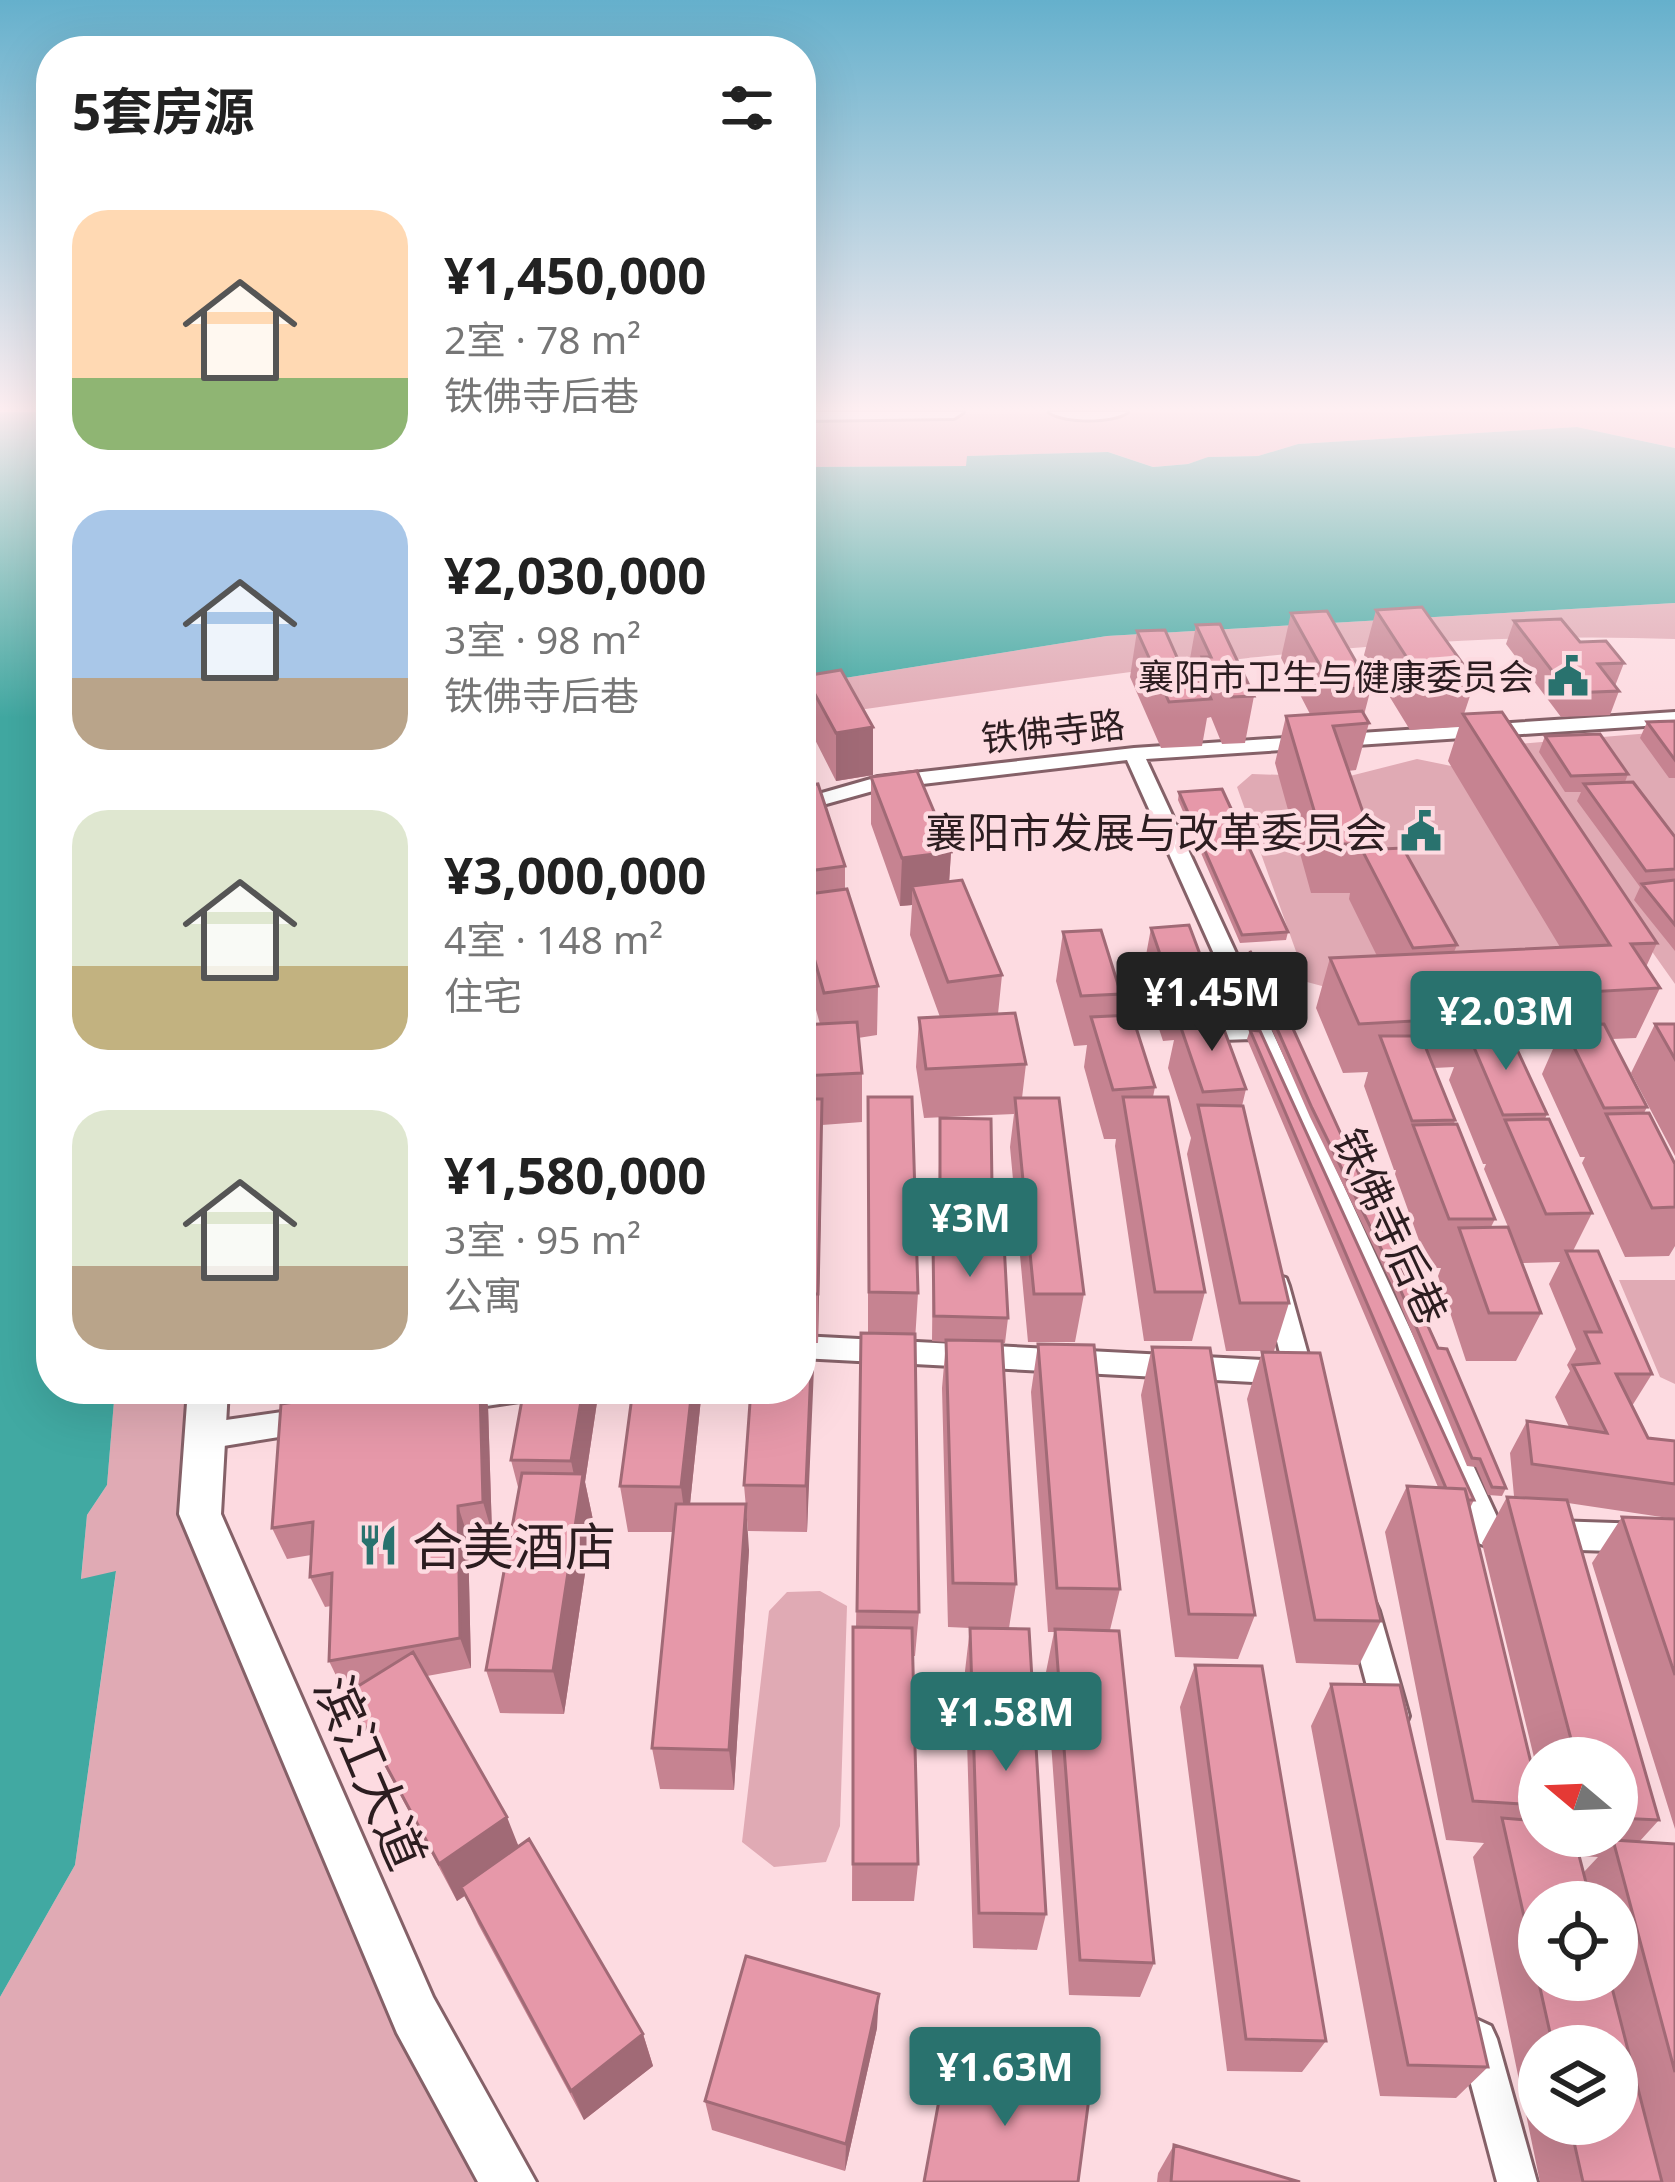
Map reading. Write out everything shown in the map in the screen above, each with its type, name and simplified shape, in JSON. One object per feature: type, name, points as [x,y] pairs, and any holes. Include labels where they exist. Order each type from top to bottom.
[{"type":"street","name":"铁佛寺路","points":[[816,802],[878,783],[1134,754],[1675,718]]},
{"type":"street","name":"铁佛寺后巷","points":[[1134,754],[1489,1533],[1675,1539]]},
{"type":"street","points":[[1221,1078],[1208,1032],[1261,1031]]},
{"type":"street","points":[[1269,1260],[1312,1418]]},
{"type":"street","points":[[816,1347],[1300,1374]]},
{"type":"street","points":[[206,1412],[340,1416]]},
{"type":"street","name":"滨江大道","points":[[206,1412],[200,1514],[415,2015],[508,2182]]},
{"type":"street","points":[[1352,1569],[1399,1745]]},
{"type":"street","points":[[1467,1998],[1516,2182]]},
{"type":"shaded area","points":[[1675,603],[1675,639],[1456,641],[1346,649],[1236,659],[816,716],[816,683],[1107,636]]},
{"type":"shaded area","points":[[1675,731],[1675,984],[1506,745]]},
{"type":"shaded area","points":[[1417,759],[1471,770],[1592,968],[1348,993],[1307,982],[1237,787],[1252,774],[1346,777]]},
{"type":"shaded area","points":[[1619,1280],[1675,1280],[1675,1384],[1660,1377]]},
{"type":"shaded area","points":[[114,1404],[207,1404],[200,1515],[508,2182],[0,2182],[0,1997],[75,1865],[116,1572],[81,1580],[87,1515],[107,1485]]},
{"type":"shaded area","points":[[820,1591],[847,1606],[840,1826],[826,1862],[774,1867],[742,1842],[769,1611],[787,1592]]},
{"type":"water","points":[[0,514],[36,514],[36,1404],[114,1404],[107,1485],[87,1515],[81,1579],[116,1571],[75,1865],[0,1997]]},
{"type":"water","points":[[816,514],[1675,514],[1675,603],[1107,636],[816,683]]},
{"type":"building","points":[[1422,607],[1475,681],[1424,684],[1376,610]]},
{"type":"building","points":[[1327,611],[1371,688],[1333,689],[1291,613]]},
{"type":"building","points":[[1561,619],[1580,642],[1606,641],[1624,663],[1598,664],[1619,691],[1569,693],[1514,621]]},
{"type":"building","points":[[1220,624],[1254,696],[1231,697],[1220,671],[1208,672],[1202,657],[1211,657],[1196,625]]},
{"type":"building","points":[[1165,630],[1191,689],[1207,690],[1211,699],[1169,702],[1137,631]]},
{"type":"building","points":[[841,670],[873,727],[836,733],[816,696],[816,674]]},
{"type":"building","points":[[1362,711],[1369,723],[1333,726],[1374,844],[1324,844],[1286,716]]},
{"type":"building","points":[[1502,712],[1657,943],[1631,944],[1660,988],[1496,997],[1506,1016],[1359,1024],[1330,958],[1610,945],[1463,714]]},
{"type":"building","points":[[1675,721],[1675,760],[1647,722]]},
{"type":"building","points":[[1600,734],[1628,774],[1571,776],[1545,736]]},
{"type":"building","points":[[917,771],[951,852],[902,858],[871,777]]},
{"type":"building","points":[[1633,782],[1675,837],[1675,869],[1646,871],[1584,784]]},
{"type":"building","points":[[818,784],[845,866],[816,870]]},
{"type":"building","points":[[1222,789],[1288,932],[1242,935],[1179,792]]},
{"type":"building","points":[[1403,848],[1457,945],[1413,948],[1362,850]]},
{"type":"building","points":[[962,880],[1002,975],[948,982],[912,886]]},
{"type":"building","points":[[1675,880],[1675,925],[1642,884]]},
{"type":"building","points":[[847,889],[878,986],[824,993],[816,965],[816,893]]},
{"type":"building","points":[[1189,925],[1213,989],[1173,992],[1151,928]]},
{"type":"building","points":[[1101,930],[1121,994],[1081,996],[1063,932]]},
{"type":"building","points":[[1250,951],[1280,1000],[1438,1348],[1447,1349],[1506,1488],[1492,1487],[1480,1459],[1472,1458],[1395,1277],[1260,990]]},
{"type":"building","points":[[1015,1013],[1026,1064],[926,1069],[919,1018]]},
{"type":"building","points":[[1132,1015],[1155,1087],[1113,1090],[1091,1017]]},
{"type":"building","points":[[1219,1016],[1246,1089],[1203,1092],[1178,1019]]},
{"type":"building","points":[[857,1022],[862,1073],[816,1075],[816,1024]]},
{"type":"building","points":[[1604,1024],[1647,1107],[1604,1108],[1563,1025]]},
{"type":"building","points":[[1655,1024],[1675,1024],[1675,1059]]},
{"type":"building","points":[[1250,1030],[1260,1031],[1474,1500],[1468,1500],[1465,1489],[1446,1488]]},
{"type":"building","points":[[1508,1030],[1547,1114],[1503,1115],[1467,1031]]},
{"type":"building","points":[[1380,1036],[1421,1036],[1455,1120],[1412,1121]]},
{"type":"building","points":[[868,1097],[912,1097],[918,1293],[869,1292]]},
{"type":"building","points":[[1123,1097],[1168,1097],[1205,1292],[1155,1292]]},
{"type":"building","points":[[1015,1098],[1059,1098],[1084,1294],[1034,1294]]},
{"type":"building","points":[[816,1099],[822,1099],[818,1294]]},
{"type":"building","points":[[1198,1105],[1243,1106],[1289,1303],[1240,1303]]},
{"type":"building","points":[[1649,1113],[1675,1164],[1675,1207],[1652,1208],[1606,1114]]},
{"type":"building","points":[[940,1118],[991,1119],[992,1187],[940,1184]]},
{"type":"building","points":[[1549,1119],[1592,1213],[1546,1214],[1505,1120]]},
{"type":"building","points":[[1457,1124],[1495,1219],[1449,1219],[1413,1125]]},
{"type":"building","points":[[1508,1227],[1541,1313],[1489,1313],[1459,1228]]},
{"type":"building","points":[[933,1242],[1004,1243],[1008,1318],[934,1316]]},
{"type":"building","points":[[1566,1251],[1598,1251],[1652,1374],[1616,1374],[1648,1438],[1675,1441],[1675,1484],[1532,1464],[1527,1421],[1607,1433],[1573,1365],[1599,1363],[1585,1332],[1601,1332]]},
{"type":"building","points":[[861,1333],[915,1334],[919,1612],[857,1611]]},
{"type":"building","points":[[946,1340],[1002,1341],[1016,1584],[953,1583]]},
{"type":"building","points":[[1038,1344],[1094,1345],[1120,1589],[1057,1588]]},
{"type":"building","points":[[1152,1347],[1210,1348],[1255,1615],[1189,1614]]},
{"type":"building","points":[[1262,1352],[1320,1353],[1381,1621],[1315,1620]]},
{"type":"building","name":"合美酒店","points":[[281,1404],[480,1404],[483,1502],[458,1506],[460,1638],[329,1661],[332,1573],[310,1577],[313,1522],[272,1528]]},
{"type":"building","points":[[521,1404],[580,1404],[571,1461],[511,1460]]},
{"type":"building","points":[[631,1404],[690,1404],[681,1487],[620,1486]]},
{"type":"building","points":[[750,1404],[809,1404],[806,1486],[744,1485]]},
{"type":"building","points":[[522,1473],[583,1474],[553,1671],[486,1670]]},
{"type":"building","points":[[1407,1486],[1465,1489],[1525,1737],[1518,1737],[1518,1804],[1473,1801]]},
{"type":"building","points":[[1507,1497],[1567,1500],[1635,1737],[1570,1737]]},
{"type":"building","points":[[676,1504],[746,1504],[729,1750],[652,1748]]},
{"type":"building","points":[[1622,1517],[1675,1519],[1675,1675]]},
{"type":"building","points":[[853,1627],[912,1628],[918,1864],[853,1864]]},
{"type":"building","points":[[970,1628],[1029,1629],[1046,1914],[979,1913]]},
{"type":"building","points":[[1055,1629],[1119,1631],[1154,1963],[1080,1960]]},
{"type":"building","points":[[413,1652],[507,1817],[439,1864],[347,1693]]},
{"type":"building","points":[[1195,1665],[1262,1666],[1326,2041],[1246,2039]]},
{"type":"building","points":[[1331,1684],[1400,1685],[1488,2067],[1408,2065]]},
{"type":"building","points":[[1638,1747],[1659,1820],[1638,1819]]},
{"type":"building","points":[[1502,1818],[1518,1819],[1518,1857],[1579,1857],[1586,1881],[1518,1881],[1518,1890]]},
{"type":"building","points":[[529,1839],[643,2034],[571,2091],[461,1887]]},
{"type":"building","points":[[1638,1842],[1675,1844],[1675,2072],[1638,1934],[1638,1881],[1624,1881],[1618,1857],[1638,1857]]},
{"type":"building","points":[[746,1956],[879,1994],[846,2144],[705,2101]]},
{"type":"building","points":[[1543,2001],[1615,2001],[1622,2025],[1548,2025]]},
{"type":"building","points":[[947,2057],[1089,2098],[1078,2182],[924,2182]]},
{"type":"building","points":[[1638,2089],[1662,2182],[1583,2182],[1575,2145],[1638,2145]]},
{"type":"building","points":[[1174,2145],[1300,2182],[1171,2182]]},
{"type":"place","name":"襄阳市卫生与健康委员会","points":[[1568,676]]},
{"type":"place","name":"襄阳市发展与改革委员会","points":[[1421,831]]},
{"type":"place","name":"合美酒店","points":[[378,1545]]}]
